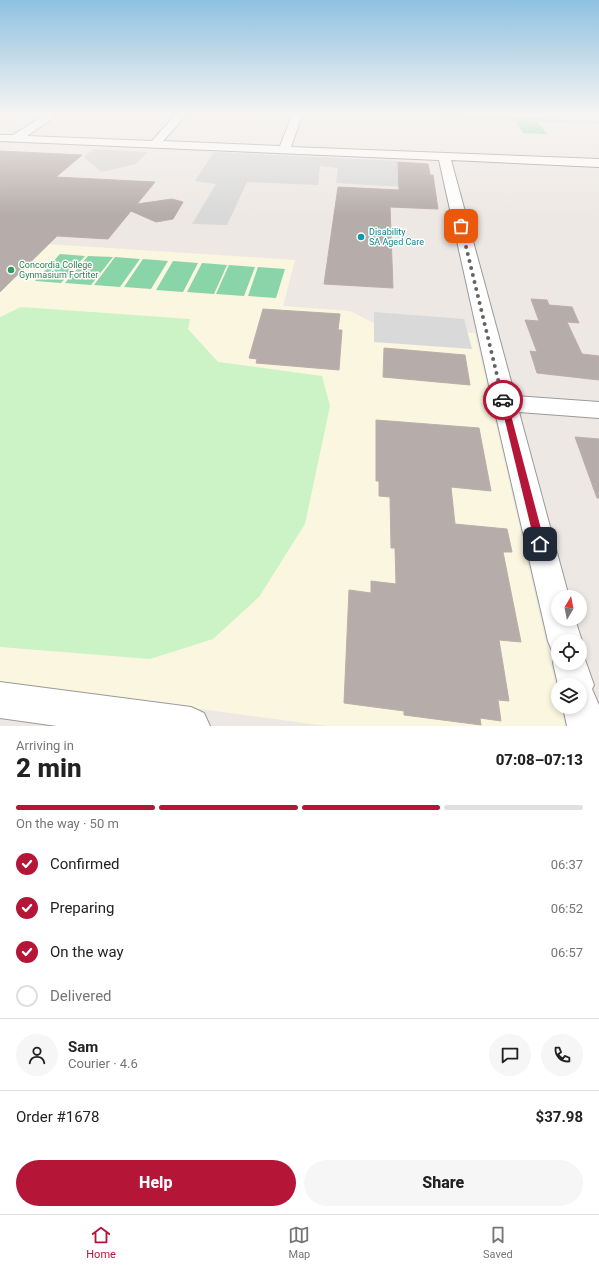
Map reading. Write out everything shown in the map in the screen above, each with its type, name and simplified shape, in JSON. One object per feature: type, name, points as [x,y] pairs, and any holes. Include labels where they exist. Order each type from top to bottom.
[{"type":"street","points":[[217,147],[599,164]]},
{"type":"street","points":[[444,157],[552,590]]},
{"type":"street","points":[[504,403],[599,410]]},
{"type":"street","points":[[0,700],[191,726]]},
{"type":"street","points":[[583,714],[586,726]]},
{"type":"shaded area","points":[[94,149],[147,152],[136,164],[101,172],[84,157]]},
{"type":"shaded area","points":[[214,152],[398,161],[398,168],[404,187],[336,183],[338,168],[320,166],[318,185],[247,182],[227,225],[192,224],[216,184],[195,181]]},
{"type":"shaded area","points":[[0,241],[295,260],[283,306],[350,311],[380,326],[475,333],[551,664],[551,670],[554,678],[551,678],[551,714],[562,714],[565,726],[327,726],[0,682]]},
{"type":"shaded area","points":[[374,312],[464,319],[472,349],[374,342]]},
{"type":"green space","points":[[60,254],[85,256],[61,283],[35,281]]},
{"type":"green space","points":[[88,256],[113,257],[91,285],[65,283]]},
{"type":"green space","points":[[115,257],[140,259],[120,287],[94,285]]},
{"type":"green space","points":[[143,259],[168,261],[151,289],[124,287]]},
{"type":"green space","points":[[173,261],[198,263],[183,292],[156,290]]},
{"type":"green space","points":[[202,263],[227,265],[214,294],[187,292]]},
{"type":"green space","points":[[229,265],[255,267],[244,296],[216,294]]},
{"type":"green space","points":[[258,267],[285,269],[276,298],[248,296]]},
{"type":"green space","points":[[21,307],[190,319],[188,329],[218,362],[322,376],[330,406],[305,524],[259,597],[213,639],[150,659],[0,647],[0,317]]},
{"type":"building","points":[[0,151],[82,155],[56,177],[155,182],[137,204],[172,199],[183,202],[173,219],[156,222],[131,211],[108,239],[57,236],[0,292]]},
{"type":"building","name":"Disability SA Aged Care","points":[[398,162],[428,164],[430,175],[433,175],[438,209],[390,207],[393,288],[324,284],[338,187],[399,190]]},
{"type":"building","points":[[531,299],[547,300],[549,305],[572,307],[579,323],[567,322],[582,354],[599,356],[599,380],[537,373],[530,351],[537,352],[525,320],[539,321]]},
{"type":"building","points":[[263,309],[340,314],[338,330],[342,330],[339,370],[256,363],[257,359],[249,358]]},
{"type":"building","points":[[384,348],[465,355],[470,385],[383,377]]},
{"type":"building","points":[[376,420],[479,428],[491,491],[451,487],[455,524],[507,529],[512,552],[503,552],[521,642],[499,640],[509,701],[498,700],[501,721],[480,718],[481,725],[404,715],[404,711],[344,703],[349,590],[371,593],[371,581],[396,584],[395,548],[391,548],[390,497],[379,496],[379,481],[376,481]]},
{"type":"building","points":[[575,437],[599,439],[599,498],[597,498]]},
{"type":"way so far","points":[[461,226],[503,400]]},
{"type":"place","name":"Disability SA Aged Care","points":[[361,237]]},
{"type":"place","name":"Concordia College Gynmasium Fortiter","points":[[11,270]]},
{"type":"route","points":[[503,400],[540,544]]}]
